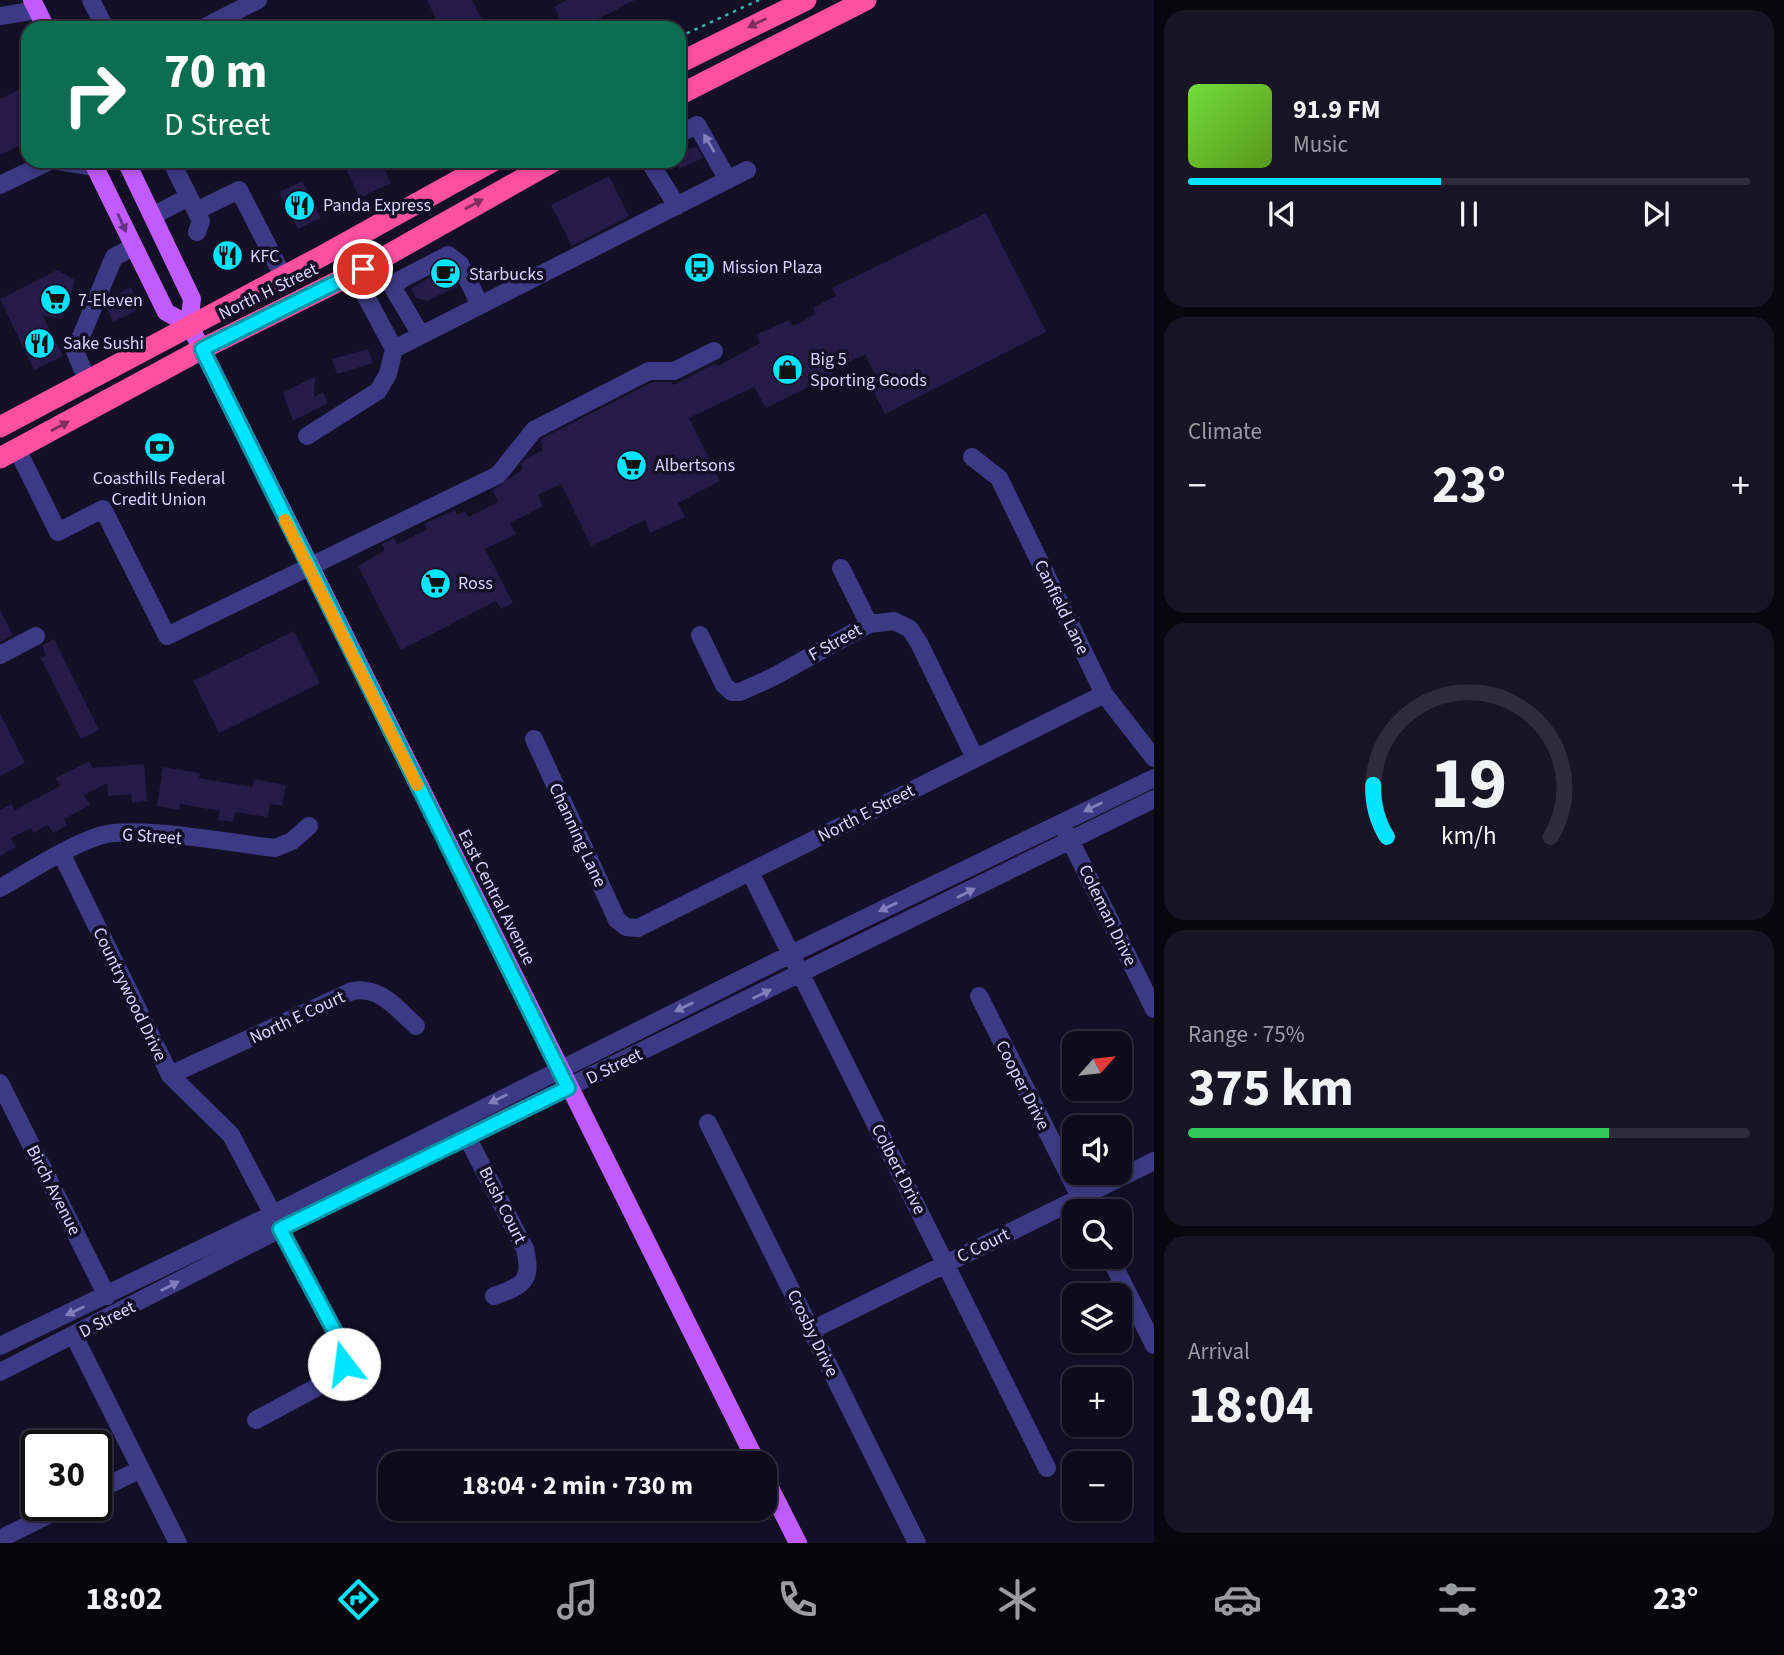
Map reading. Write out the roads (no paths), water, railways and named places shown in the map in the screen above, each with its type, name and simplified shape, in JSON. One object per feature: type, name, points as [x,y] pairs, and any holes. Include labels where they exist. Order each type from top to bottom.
[{"type":"highway","points":[[686,60],[806,0]]},
{"type":"highway","points":[[686,91],[866,0]]},
{"type":"highway","name":"North H Street","points":[[0,426],[480,168]]},
{"type":"highway","name":"North H Street","points":[[8,454],[202,349],[354,274],[542,168]]},
{"type":"main road","points":[[34,5],[42,21]]},
{"type":"main road","points":[[96,168],[166,312],[189,325],[192,299],[129,168]]},
{"type":"main road","name":"East Central Avenue","points":[[189,325],[751,1451]]},
{"type":"main road","points":[[777,1502],[798,1543]]},
{"type":"street","points":[[92,0],[102,21]]},
{"type":"street","points":[[217,21],[258,0]]},
{"type":"street","points":[[0,16],[34,5]]},
{"type":"street","points":[[686,130],[697,125],[729,180]]},
{"type":"street","points":[[0,185],[35,168]]},
{"type":"street","points":[[175,168],[201,222],[197,232]]},
{"type":"street","points":[[653,168],[677,205]]},
{"type":"street","points":[[394,349],[747,170]]},
{"type":"street","points":[[152,216],[239,190],[283,276]]},
{"type":"street","points":[[87,380],[75,351],[114,257],[133,247]]},
{"type":"street","points":[[421,335],[393,288],[400,279],[448,255],[460,264],[480,305]]},
{"type":"street","points":[[307,436],[378,391],[388,374],[394,349],[354,274]]},
{"type":"street","points":[[8,454],[58,532],[103,509],[167,636],[287,575],[309,568],[498,475],[534,430],[649,371],[674,371],[714,351]]},
{"type":"street","name":"Canfield Lane","points":[[972,457],[999,478],[1104,694],[1154,758]]},
{"type":"street","points":[[841,568],[869,624]]},
{"type":"street","name":"F Street","points":[[700,635],[724,685],[732,692],[740,692],[773,677],[869,624],[894,621],[904,625],[910,629],[927,659],[975,758]]},
{"type":"street","points":[[0,655],[36,636]]},
{"type":"street","name":"North E Street","points":[[626,928],[638,928],[670,913],[1104,694]]},
{"type":"street","name":"Channing Lane","points":[[534,739],[617,920],[626,928]]},
{"type":"street","name":"D Street","points":[[0,1372],[74,1336],[276,1222],[559,1069],[1154,778]]},
{"type":"street","name":"D Street","points":[[0,1346],[107,1296],[468,1139],[1154,799]]},
{"type":"street","name":"Coleman Drive","points":[[1062,822],[1154,1009]]},
{"type":"street","name":"G Street","points":[[0,888],[61,853],[101,835],[125,831],[275,848],[292,841],[309,827]]},
{"type":"street","name":"Countrywood Drive","points":[[61,853],[170,1075],[231,1135],[344,1349],[344,1364],[335,1377],[256,1420]]},
{"type":"street","name":"Colbert Drive","points":[[750,872],[1047,1468]]},
{"type":"street","name":"North E Court","points":[[170,1075],[352,991],[366,988],[379,993],[416,1026]]},
{"type":"street","name":"Cooper Drive","points":[[979,996],[1080,1199]]},
{"type":"street","name":"Birch Avenue","points":[[0,1083],[107,1296]]},
{"type":"street","name":"Crosby Drive","points":[[708,1123],[917,1543]]},
{"type":"street","name":"Bush Court","points":[[468,1139],[525,1249],[529,1267],[528,1275],[516,1288],[494,1296]]},
{"type":"street","name":"C Court","points":[[1091,1199],[1154,1161]]},
{"type":"street","name":"C Court","points":[[812,1329],[946,1263],[1062,1213]]},
{"type":"street","points":[[1116,1269],[1154,1345]]},
{"type":"street","points":[[74,1336],[178,1543]]},
{"type":"street","points":[[112,1483],[141,1469]]},
{"type":"street","points":[[0,1539],[36,1521]]},
{"type":"place","name":"Panda Express","points":[[300,205]]},
{"type":"place","name":"KFC","points":[[227,256]]},
{"type":"place","name":"Mission Plaza","points":[[699,267]]},
{"type":"place","name":"Starbucks","points":[[446,274]]},
{"type":"place","name":"7-Eleven","points":[[55,300]]},
{"type":"place","name":"Sake Sushi","points":[[40,343]]},
{"type":"place","name":"Big 5 Sporting Goods","points":[[787,369]]},
{"type":"place","name":"Coasthills Federal Credit Union","points":[[159,448]]},
{"type":"place","name":"Albertsons","points":[[632,465]]},
{"type":"place","name":"Ross","points":[[435,583]]}]
